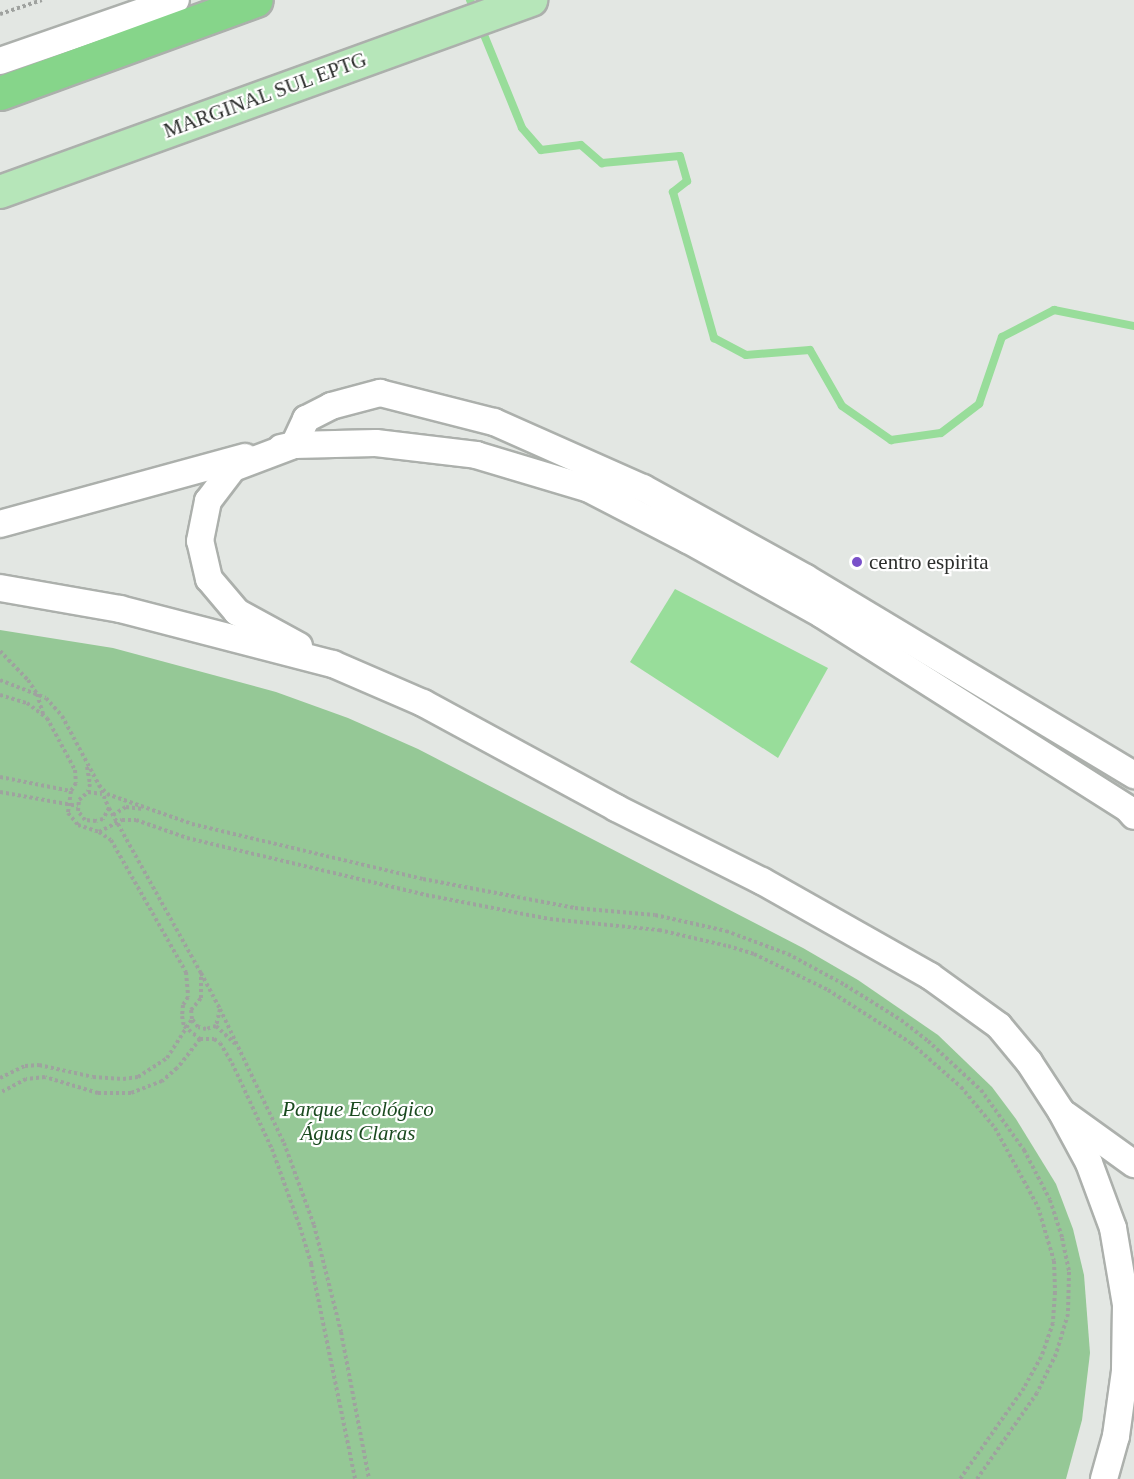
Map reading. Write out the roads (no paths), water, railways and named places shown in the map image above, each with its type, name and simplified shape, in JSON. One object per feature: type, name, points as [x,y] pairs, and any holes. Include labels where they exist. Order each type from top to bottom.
[{"type":"highway","points":[[0,93],[256,0]]},
{"type":"main road","name":"MARGINAL SUL EPTG","points":[[0,192],[431,34],[531,0]]},
{"type":"street","points":[[0,61],[176,0]]},
{"type":"street","points":[[1104,1479],[1116,1436],[1125,1371],[1126,1305],[1113,1228],[1089,1163],[1060,1111],[1029,1062],[999,1026],[930,976],[762,882],[616,808],[423,703],[333,664],[237,612],[209,579],[200,541],[208,501],[233,468],[294,445],[306,419],[330,406],[380,393],[494,422],[643,488],[776,561],[1134,775]]},
{"type":"street","points":[[0,524],[122,489],[294,445],[376,443],[476,455],[589,489],[688,540],[822,614],[1128,809],[1134,816]]},
{"type":"street","points":[[0,588],[120,609],[333,664]]},
{"type":"street","points":[[1060,1111],[1134,1164]]},
{"type":"waterway","points":[[470,0],[476,14]]},
{"type":"waterway","points":[[480,25],[522,128],[541,150],[581,145],[602,163],[680,156],[687,181],[673,192],[714,338],[746,355],[810,350],[842,406],[891,440],[941,433],[979,404],[1002,337],[1054,310],[1134,326]]},
{"type":"place","name":"centro espirita","points":[[857,562]]},
{"type":"park label","name":"Parque Ecológico Águas Claras","points":[[358,1121]]}]
